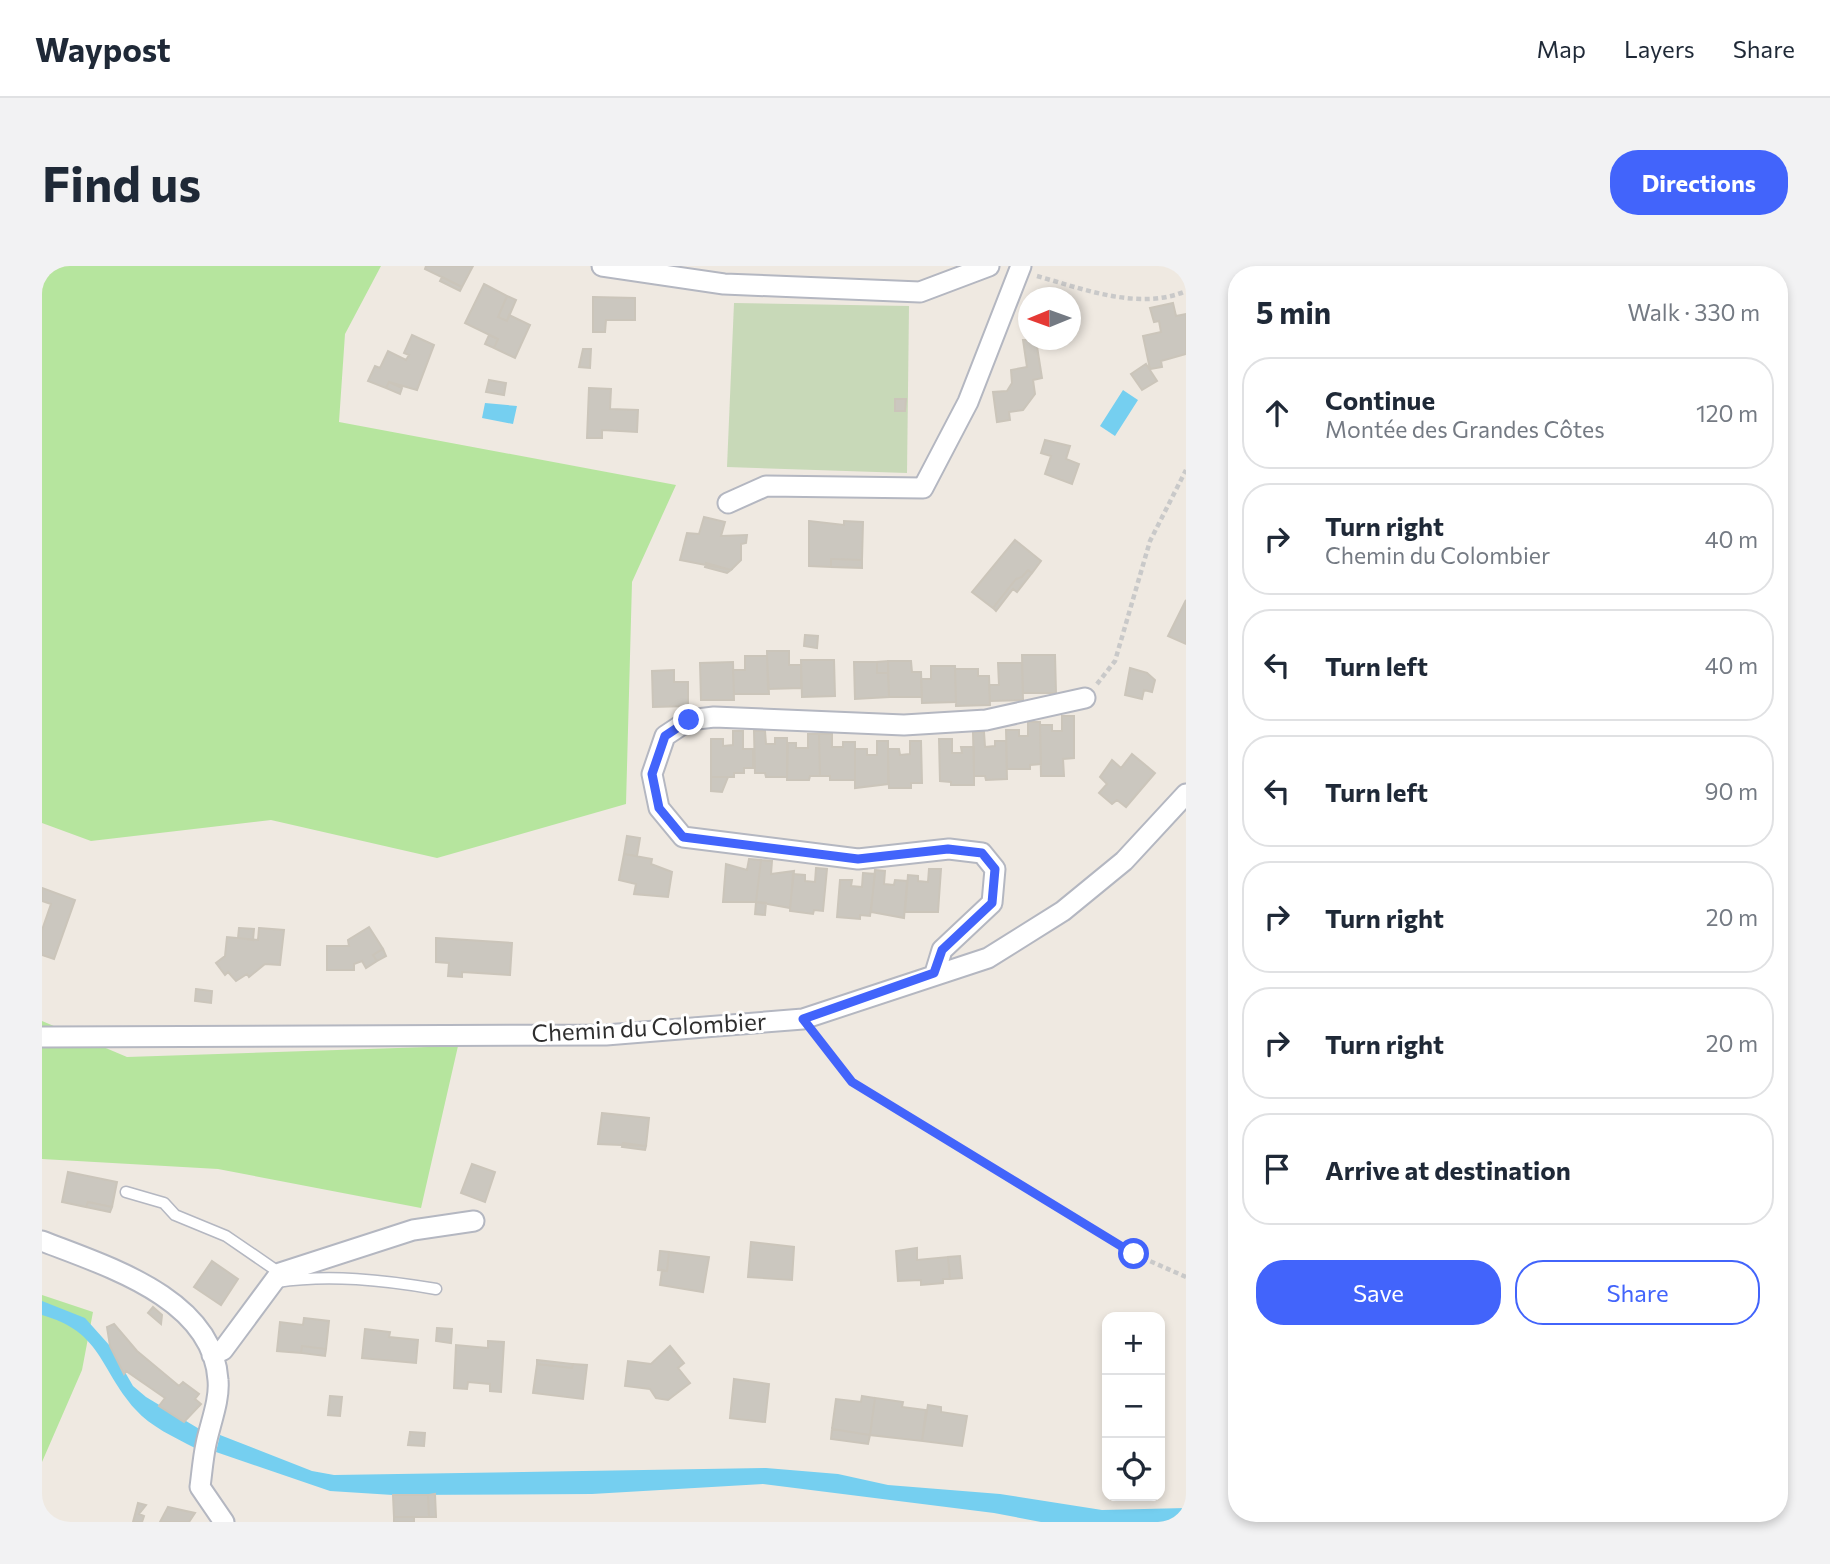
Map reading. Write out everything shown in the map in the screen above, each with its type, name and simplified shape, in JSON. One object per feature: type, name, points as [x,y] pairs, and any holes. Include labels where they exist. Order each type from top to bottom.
[{"type":"street","points":[[602,266],[724,284],[920,292],[989,266]]},
{"type":"street","points":[[724,284],[735,266]]},
{"type":"street","points":[[728,503],[766,486],[923,488],[968,402],[1020,269]]},
{"type":"street","points":[[934,973],[942,950],[992,903],[995,869],[982,853],[948,849],[858,859],[683,837],[659,808],[652,774],[665,736],[689,720],[714,717],[904,725],[986,720],[1085,698]]},
{"type":"street","name":"Chemin du Colombier","points":[[42,1037],[606,1035],[803,1019],[934,973],[988,958],[1063,911],[1124,861],[1186,794]]},
{"type":"street","points":[[212,1355],[223,1350],[273,1282],[412,1230],[474,1221]]},
{"type":"street","points":[[42,1241],[110,1267],[174,1303],[198,1329],[212,1355],[219,1381],[200,1487],[224,1522]]},
{"type":"lane","points":[[126,1192],[163,1203],[175,1215],[226,1237],[273,1282],[304,1278],[329,1279],[391,1282],[436,1289]]},
{"type":"path","points":[[1020,269],[1109,297],[1172,297],[1186,291]]},
{"type":"path","points":[[1085,698],[1115,661],[1150,541],[1186,470]]},
{"type":"path","points":[[803,1019],[852,1082],[1134,1254],[1186,1277]]},
{"type":"green space","points":[[42,266],[381,266],[345,334],[339,422],[676,485],[632,582],[626,804],[437,858],[271,820],[91,841],[42,823]]},
{"type":"green space","points":[[734,303],[909,306],[907,473],[727,467]]},
{"type":"green space","points":[[42,1021],[127,1057],[458,1046],[421,1208],[218,1169],[42,1159]]},
{"type":"green space","points":[[42,1295],[93,1312],[82,1370],[42,1462]]},
{"type":"water","points":[[1123,390],[1138,400],[1115,436],[1100,426]]},
{"type":"water","points":[[485,403],[517,406],[513,424],[482,418]]},
{"type":"water","points":[[42,1301],[85,1318],[110,1346],[133,1386],[146,1397],[201,1430],[195,1448],[163,1431],[141,1415],[123,1394],[88,1341],[62,1322],[42,1315]]},
{"type":"water","points":[[220,1435],[312,1471],[334,1475],[766,1468],[838,1474],[888,1485],[1000,1494],[1102,1510],[1186,1508],[1186,1522],[1041,1522],[994,1513],[763,1484],[592,1494],[393,1495],[330,1491],[216,1452]]},
{"type":"building","points":[[426,266],[473,266],[462,287],[425,269]]},
{"type":"building","points":[[442,277],[462,287],[460,291],[440,281]]},
{"type":"building","points":[[484,284],[507,296],[498,317],[507,321],[509,315],[530,325],[515,358],[494,348],[498,339],[465,323]]},
{"type":"building","points":[[507,296],[516,300],[507,321],[498,317]]},
{"type":"building","points":[[593,297],[635,298],[635,320],[606,320],[605,332],[593,332]]},
{"type":"building","points":[[1173,303],[1176,316],[1186,314],[1186,354],[1161,361],[1162,367],[1150,369],[1143,336],[1161,332],[1159,321],[1154,322],[1150,308]]},
{"type":"building","points":[[412,335],[434,345],[417,390],[389,382],[386,388],[368,381],[375,366],[380,368],[388,351],[406,360],[409,355],[404,353]]},
{"type":"building","points":[[489,335],[498,339],[494,348],[485,344]]},
{"type":"building","points":[[583,349],[591,349],[590,368],[579,367]]},
{"type":"building","points":[[1024,350],[1038,350],[1042,378],[1033,380],[1035,394],[1023,410],[1009,412],[1010,420],[997,422],[993,392],[1007,391],[1012,383],[1011,370],[1027,367]]},
{"type":"building","points":[[1146,364],[1157,381],[1142,390],[1131,374]]},
{"type":"building","points":[[489,380],[506,383],[504,395],[486,392]]},
{"type":"building","points":[[389,382],[402,388],[400,394],[386,388]]},
{"type":"building","points":[[589,388],[611,389],[610,409],[638,410],[637,432],[602,430],[602,438],[587,438]]},
{"type":"building","points":[[895,399],[906,399],[905,411],[895,411]]},
{"type":"building","points":[[1045,440],[1070,446],[1066,459],[1079,464],[1072,484],[1045,474],[1051,456],[1041,453]]},
{"type":"building","points":[[704,517],[725,522],[721,536],[747,535],[746,543],[741,544],[741,560],[731,570],[680,560],[687,533],[699,534]]},
{"type":"building","points":[[809,521],[844,525],[844,521],[863,522],[862,560],[831,559],[831,567],[809,566]]},
{"type":"building","points":[[1015,540],[1041,561],[1032,573],[1028,570],[1016,579],[993,608],[972,592]]},
{"type":"building","points":[[831,559],[862,560],[862,568],[831,567]]},
{"type":"building","points":[[706,563],[731,570],[727,573],[705,567]]},
{"type":"building","points":[[1028,570],[1032,573],[1017,592],[1013,589],[996,611],[993,608],[1016,579]]},
{"type":"building","points":[[1186,600],[1186,644],[1168,636]]},
{"type":"building","points":[[805,635],[818,636],[817,648],[804,646]]},
{"type":"building","points":[[767,651],[789,651],[789,665],[801,665],[801,688],[768,689]]},
{"type":"building","points":[[1022,655],[1055,655],[1056,693],[1023,693]]},
{"type":"building","points":[[745,656],[767,656],[769,694],[734,694],[733,670],[745,670]]},
{"type":"building","points":[[801,660],[834,660],[835,696],[802,697]]},
{"type":"building","points":[[888,661],[888,673],[877,673],[877,662]]},
{"type":"building","points":[[888,661],[911,661],[912,672],[921,672],[922,697],[889,697]]},
{"type":"building","points":[[733,662],[734,700],[701,700],[700,663]]},
{"type":"building","points":[[854,662],[877,662],[877,673],[888,673],[889,697],[855,699]]},
{"type":"building","points":[[998,663],[1022,663],[1023,700],[990,701],[989,685],[999,685]]},
{"type":"building","points":[[931,666],[955,666],[956,702],[922,703],[921,679],[931,679]]},
{"type":"building","points":[[1130,668],[1147,673],[1155,680],[1152,692],[1144,690],[1142,699],[1125,695]]},
{"type":"building","points":[[955,669],[978,669],[978,676],[989,676],[990,705],[956,706]]},
{"type":"building","points":[[674,670],[674,682],[688,682],[688,706],[653,707],[652,671]]},
{"type":"building","points":[[1062,716],[1074,716],[1074,758],[1063,759],[1064,776],[1041,776],[1040,725],[1052,725],[1052,731],[1062,731]]},
{"type":"building","points":[[1028,722],[1040,722],[1041,764],[1030,765],[1030,769],[1007,769],[1006,730],[1019,730],[1019,736],[1028,736]]},
{"type":"building","points":[[733,731],[743,731],[743,749],[753,749],[753,768],[744,768],[744,773],[734,773],[734,777],[711,777],[711,739],[723,739],[723,746],[733,745]]},
{"type":"building","points":[[754,731],[765,731],[766,744],[775,744],[775,738],[787,738],[787,777],[766,777],[765,773],[755,773]]},
{"type":"building","points":[[973,732],[984,732],[985,747],[995,746],[995,741],[1006,741],[1007,779],[986,780],[985,776],[974,776]]},
{"type":"building","points":[[808,734],[819,734],[820,776],[810,776],[809,780],[787,780],[788,743],[796,743],[796,748],[808,748]]},
{"type":"building","points":[[819,734],[832,734],[832,747],[843,747],[843,742],[855,742],[855,780],[830,780],[830,776],[820,776]]},
{"type":"building","points":[[939,739],[952,739],[952,753],[962,753],[961,747],[974,747],[974,785],[951,785],[951,782],[940,781]]},
{"type":"building","points":[[877,741],[888,741],[888,784],[855,788],[855,749],[867,749],[867,755],[877,755]]},
{"type":"building","points":[[910,741],[921,741],[922,783],[911,783],[911,788],[889,788],[888,749],[899,749],[900,755],[910,754]]},
{"type":"building","points":[[1132,754],[1155,773],[1126,807],[1117,800],[1112,804],[1099,793],[1107,784],[1100,777],[1112,760],[1121,768]]},
{"type":"building","points":[[711,777],[728,777],[722,792],[711,791]]},
{"type":"building","points":[[627,836],[640,838],[637,856],[624,854]]},
{"type":"building","points":[[624,854],[652,859],[651,864],[672,872],[668,897],[634,894],[636,884],[619,880]]},
{"type":"building","points":[[749,859],[761,860],[756,902],[723,902],[726,864],[747,870]]},
{"type":"building","points":[[761,860],[772,861],[771,874],[794,871],[790,908],[756,902]]},
{"type":"building","points":[[816,868],[827,869],[823,911],[814,910],[813,914],[790,911],[793,874],[805,875],[805,881],[815,882]]},
{"type":"building","points":[[929,869],[941,869],[938,912],[905,912],[908,875],[918,876],[918,881],[928,882]]},
{"type":"building","points":[[875,870],[885,871],[884,884],[894,885],[895,880],[907,881],[904,918],[871,912]]},
{"type":"building","points":[[863,873],[875,874],[870,916],[860,915],[860,919],[837,917],[840,880],[852,880],[851,886],[862,887]]},
{"type":"building","points":[[42,888],[75,900],[54,959],[42,955],[42,930],[51,904],[42,901]]},
{"type":"building","points":[[756,902],[766,903],[765,915],[755,914]]},
{"type":"building","points":[[369,927],[383,949],[373,955],[377,961],[366,968],[362,961],[354,964],[354,970],[327,970],[327,946],[349,946],[348,940]]},
{"type":"building","points":[[239,928],[254,929],[253,940],[238,938]]},
{"type":"building","points":[[259,928],[284,930],[280,965],[265,964],[249,977],[247,974],[236,981],[228,972],[225,975],[216,963],[225,956],[227,937],[258,940]]},
{"type":"building","points":[[436,938],[512,943],[510,975],[462,972],[462,977],[448,976],[449,963],[436,962]]},
{"type":"building","points":[[383,949],[386,956],[377,961],[373,955]]},
{"type":"building","points":[[196,989],[212,991],[211,1003],[195,1001]]},
{"type":"building","points":[[602,1113],[649,1118],[646,1146],[598,1144]]},
{"type":"building","points":[[623,1143],[646,1146],[645,1150],[622,1147]]},
{"type":"building","points":[[472,1164],[495,1172],[485,1202],[461,1193]]},
{"type":"building","points":[[68,1172],[117,1182],[112,1207],[88,1202],[86,1207],[62,1202]]},
{"type":"building","points":[[88,1202],[112,1207],[110,1212],[86,1207]]},
{"type":"building","points":[[751,1242],[794,1247],[792,1280],[748,1277]]},
{"type":"building","points":[[917,1248],[917,1260],[948,1257],[950,1279],[943,1279],[943,1283],[921,1285],[921,1280],[898,1281],[896,1251]]},
{"type":"building","points":[[660,1251],[669,1252],[667,1271],[658,1270]]},
{"type":"building","points":[[669,1252],[709,1257],[703,1292],[660,1285],[662,1270],[667,1271]]},
{"type":"building","points":[[960,1256],[962,1278],[950,1279],[948,1257]]},
{"type":"building","points":[[212,1261],[238,1279],[221,1305],[194,1287]]},
{"type":"building","points":[[153,1307],[162,1315],[161,1324],[148,1313]]},
{"type":"building","points":[[304,1318],[329,1321],[326,1349],[302,1346],[301,1353],[277,1351],[280,1322],[303,1325]]},
{"type":"building","points":[[114,1324],[137,1351],[179,1386],[183,1382],[199,1394],[195,1399],[201,1404],[184,1422],[159,1406],[165,1398],[126,1371],[124,1374],[110,1346],[107,1327]]},
{"type":"building","points":[[437,1328],[452,1329],[451,1343],[436,1341]]},
{"type":"building","points":[[365,1329],[390,1332],[389,1337],[418,1340],[416,1363],[362,1358]]},
{"type":"building","points":[[488,1341],[504,1342],[501,1392],[490,1391],[490,1384],[468,1382],[467,1389],[454,1388],[456,1345],[488,1348]]},
{"type":"building","points":[[302,1346],[326,1349],[325,1356],[301,1353]]},
{"type":"building","points":[[670,1346],[684,1363],[678,1368],[690,1383],[668,1400],[656,1398],[650,1389],[625,1386],[628,1361],[651,1364]]},
{"type":"building","points":[[537,1360],[573,1364],[572,1368],[537,1364]]},
{"type":"building","points":[[537,1364],[572,1368],[573,1364],[587,1365],[583,1399],[533,1393]]},
{"type":"building","points":[[734,1379],[769,1384],[765,1422],[730,1418]]},
{"type":"building","points":[[330,1396],[342,1397],[340,1416],[328,1415]]},
{"type":"building","points":[[862,1396],[875,1398],[870,1435],[832,1429],[836,1399],[861,1402]]},
{"type":"building","points":[[875,1398],[903,1402],[902,1407],[926,1410],[922,1441],[870,1435]]},
{"type":"building","points":[[928,1405],[941,1407],[941,1412],[967,1416],[962,1446],[922,1441]]},
{"type":"building","points":[[832,1429],[870,1435],[868,1444],[831,1439]]},
{"type":"building","points":[[410,1432],[425,1433],[424,1446],[408,1445]]},
{"type":"building","points":[[435,1494],[436,1517],[429,1517],[428,1495]]},
{"type":"building","points":[[393,1495],[428,1495],[429,1517],[394,1517]]},
{"type":"building","points":[[138,1503],[146,1505],[139,1514],[144,1516],[142,1522],[133,1522]]},
{"type":"building","points":[[168,1507],[195,1513],[189,1522],[160,1522]]},
{"type":"building","points":[[394,1517],[414,1517],[414,1522],[394,1522]]},
{"type":"route","points":[[689,720],[665,736],[652,774],[659,808],[683,837],[858,859],[948,849],[982,853],[995,869],[992,903],[942,950],[934,973],[803,1019],[852,1082],[1134,1254]]}]
